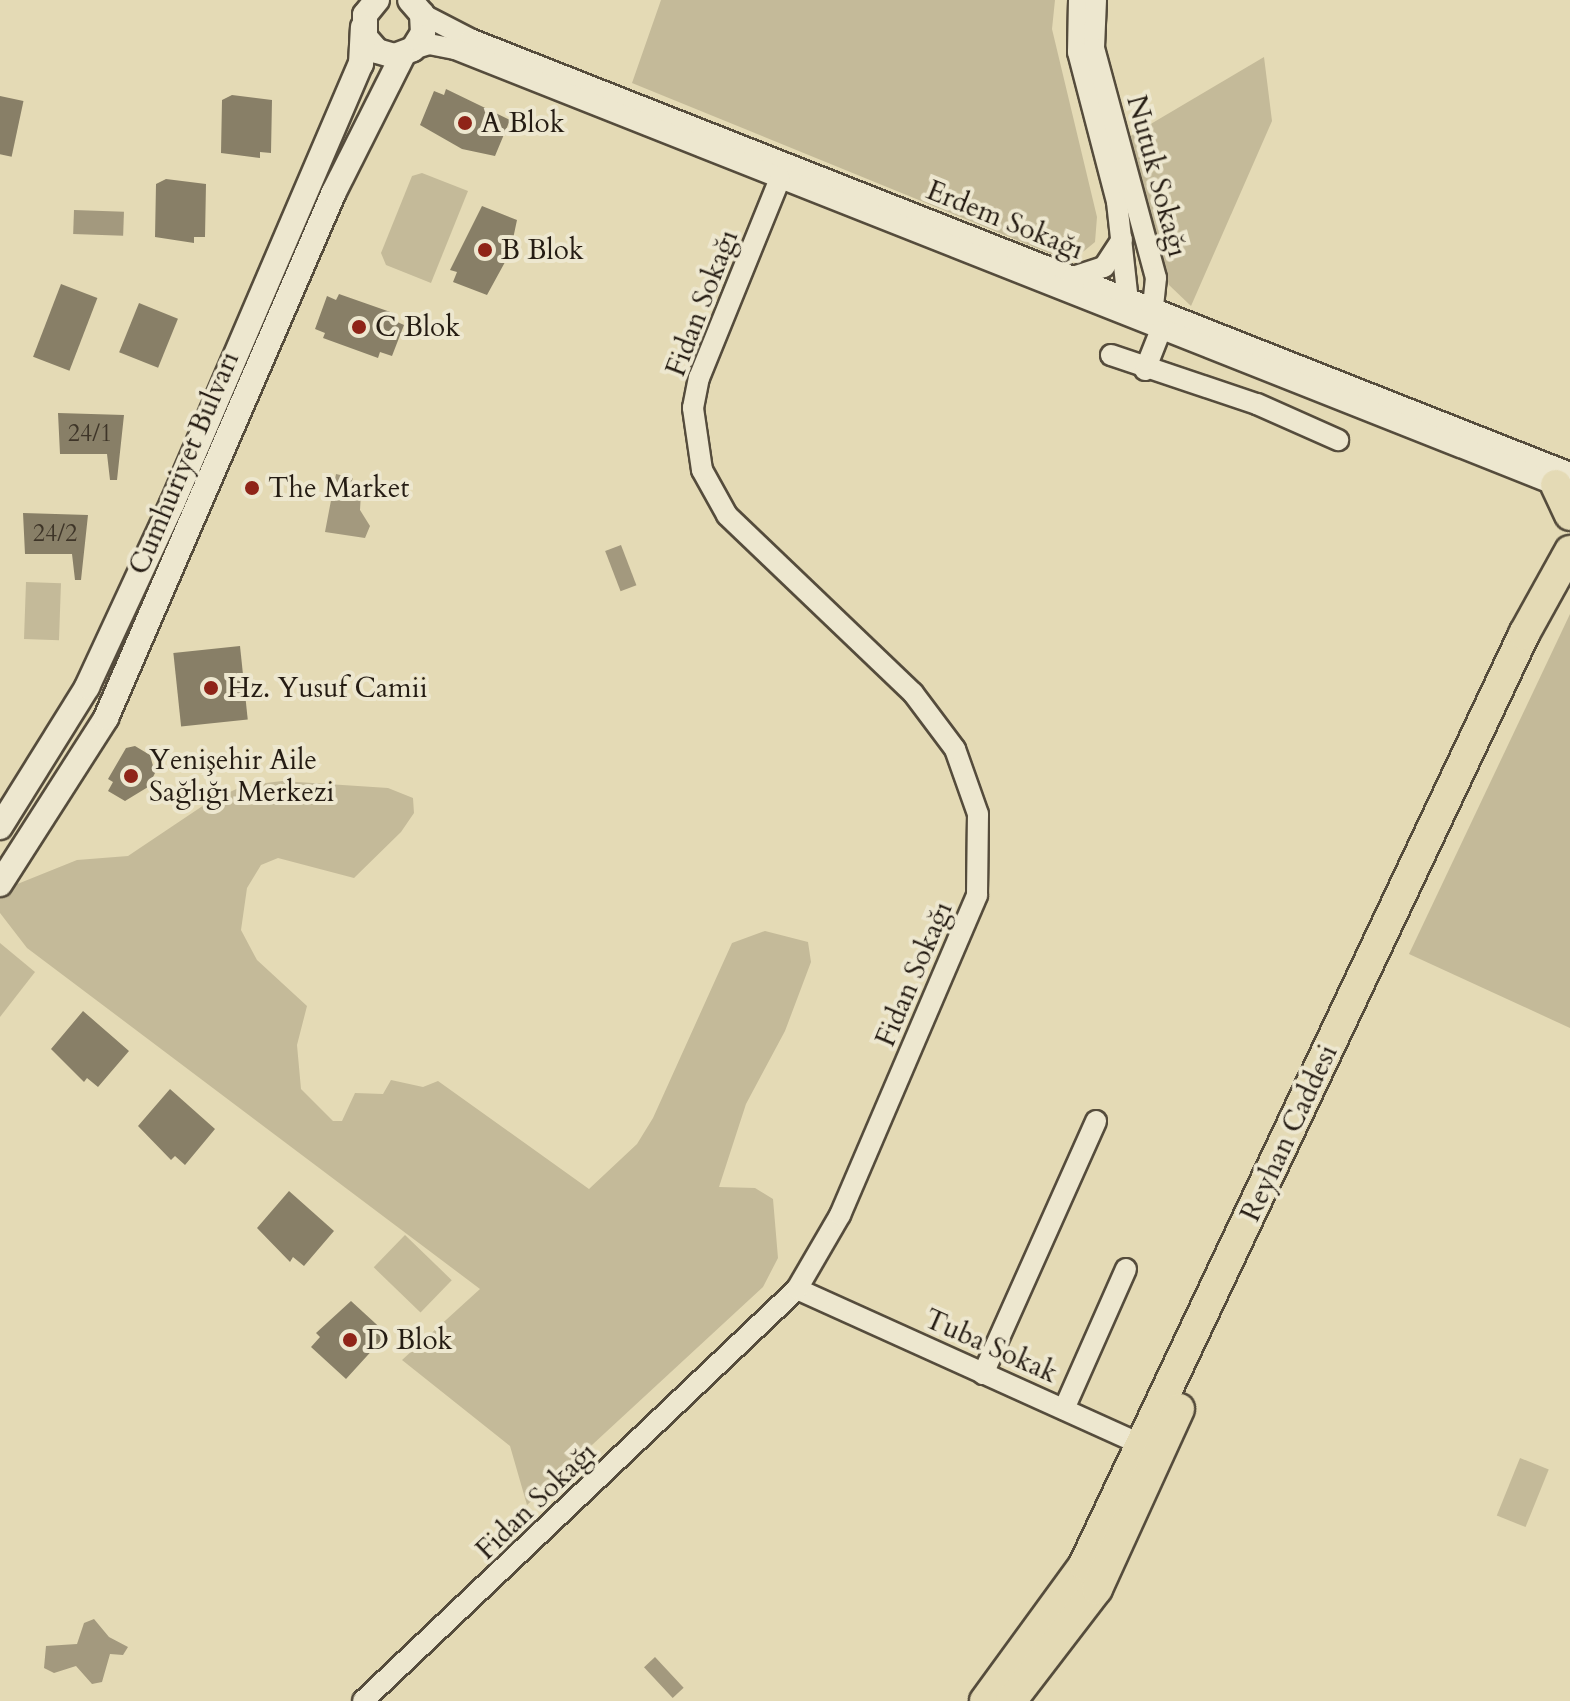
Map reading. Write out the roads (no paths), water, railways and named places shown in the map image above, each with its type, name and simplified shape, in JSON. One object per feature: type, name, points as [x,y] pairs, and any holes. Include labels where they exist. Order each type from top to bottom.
[{"type":"main road","points":[[1565,483],[1570,515]]},
{"type":"main road","name":"Reyhan Caddesi","points":[[1011,1701],[1097,1589],[1152,1450],[1517,648],[1569,548]]},
{"type":"main road","name":"Reyhan Caddesi","points":[[985,1701],[1084,1565],[1152,1450],[1570,583]]},
{"type":"street","name":"Nutuk Sokağı","points":[[1079,0],[1078,52],[1122,239],[1126,298],[1145,316],[1156,278],[1094,48],[1096,0]]},
{"type":"street","name":"Erdem Sokağı","points":[[415,5],[470,39],[1126,298]]},
{"type":"street","name":"Cumhuriyet Bulvarı","points":[[323,187],[423,33],[415,5]]},
{"type":"street","name":"Cumhuriyet Bulvarı","points":[[0,884],[106,718],[228,407],[323,187],[361,64],[367,11]]},
{"type":"street","points":[[367,11],[377,51],[408,52]]},
{"type":"street","name":"Erdem Sokağı","points":[[408,52],[429,44],[455,49],[780,179],[1145,316],[1565,483]]},
{"type":"street","name":"Fidan Sokağı","points":[[363,1701],[797,1289],[840,1215],[961,939],[980,857],[970,779],[936,721],[727,515],[702,470],[693,408],[699,378],[780,179]]},
{"type":"street","name":"Nutuk Sokağı","points":[[1073,277],[1104,267],[1122,239]]},
{"type":"street","name":"Erdem Sokağı","points":[[1145,316],[1160,332],[1565,483]]},
{"type":"street","points":[[1145,370],[1160,332]]},
{"type":"street","points":[[1111,355],[1145,370],[1257,404],[1338,440]]},
{"type":"street","name":"Cumhuriyet Bulvarı","points":[[0,827],[87,687],[228,407]]},
{"type":"street","points":[[983,1374],[1096,1121]]},
{"type":"street","points":[[1064,1409],[1126,1269]]},
{"type":"street","name":"Tuba Sokak","points":[[797,1289],[1152,1450]]},
{"type":"place","name":"A Blok","points":[[465,123]]},
{"type":"place","name":"B Blok","points":[[485,250]]},
{"type":"place","name":"C Blok","points":[[359,327]]},
{"type":"place","name":"The Market","points":[[252,488]]},
{"type":"place","name":"Hz. Yusuf Camii","points":[[211,688]]},
{"type":"place","name":"Yenişehir Aile Sağlığı Merkezi","points":[[131,776]]},
{"type":"place","name":"D Blok","points":[[350,1340]]}]
